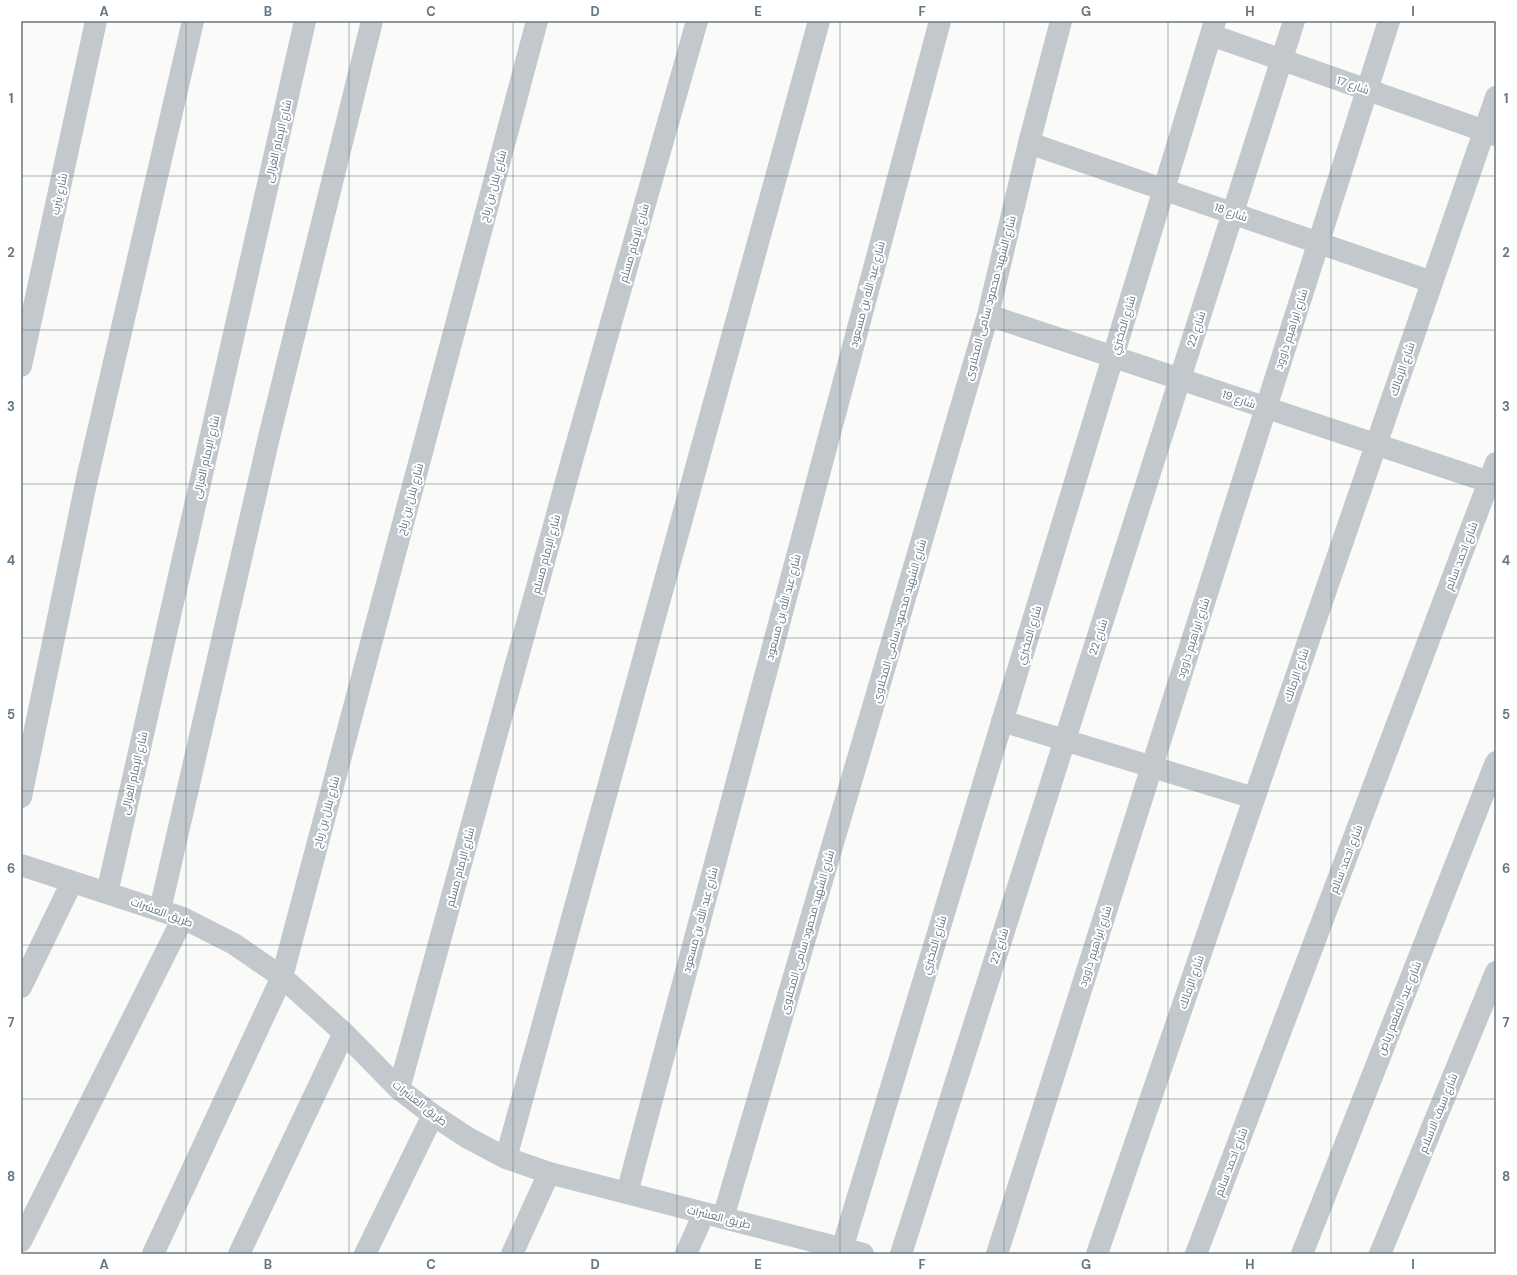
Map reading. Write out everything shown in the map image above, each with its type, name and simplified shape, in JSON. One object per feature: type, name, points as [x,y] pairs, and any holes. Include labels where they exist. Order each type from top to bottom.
[{"type":"street","name":"شارع يثرب","points":[[21,366],[96,21]]},
{"type":"street","points":[[21,797],[86,483],[193,21]]},
{"type":"street","name":"شارع الإمام الغزالى","points":[[107,893],[305,21]]},
{"type":"street","points":[[160,910],[269,437],[372,21]]},
{"type":"street","name":"شارع بلال بن رباح","points":[[153,1254],[282,977],[537,21]]},
{"type":"street","name":"شارع الإمام مسلم","points":[[399,1089],[572,460],[697,21]]},
{"type":"street","points":[[506,1158],[820,21]]},
{"type":"street","name":"شارع عبد الله بن مسعود","points":[[627,1193],[940,21]]},
{"type":"street","name":"شارع الشهيد محمود سامى المحلاوى","points":[[686,1254],[713,1215],[988,316],[1029,143],[1061,21]]},
{"type":"street","name":"شارع 22","points":[[901,1254],[1294,21]]},
{"type":"street","name":"شارع ابراهيم داوود","points":[[997,1254],[1389,21]]},
{"type":"street","name":"شارع 17","points":[[1213,28],[1282,60],[1490,133]]},
{"type":"street","name":"شارع المخبزي","points":[[842,1249],[1213,28]]},
{"type":"street","name":"شارع الزمالك","points":[[1097,1254],[1432,282],[1490,133],[1496,97]]},
{"type":"street","name":"شارع 18","points":[[1029,143],[1432,282]]},
{"type":"street","name":"شارع 19","points":[[988,316],[1376,445],[1492,473]]},
{"type":"street","name":"شارع احمد سالم","points":[[1196,1254],[1492,473]]},
{"type":"street","points":[[1002,721],[1254,798]]},
{"type":"street","name":"شارع عبد المنعم رياض","points":[[1302,1254],[1496,762]]},
{"type":"street","name":"طريق العشرات","points":[[21,865],[183,918],[234,944],[282,977],[344,1033],[399,1089],[433,1115],[468,1138],[506,1158],[549,1172],[627,1193],[863,1254]]},
{"type":"street","points":[[21,987],[72,882]]},
{"type":"street","points":[[21,1241],[183,918]]},
{"type":"street","name":"شارع سيف الاسلام","points":[[1380,1254],[1496,972]]},
{"type":"street","points":[[238,1254],[344,1033]]},
{"type":"street","points":[[365,1254],[433,1115]]},
{"type":"street","points":[[512,1254],[549,1172]]}]
